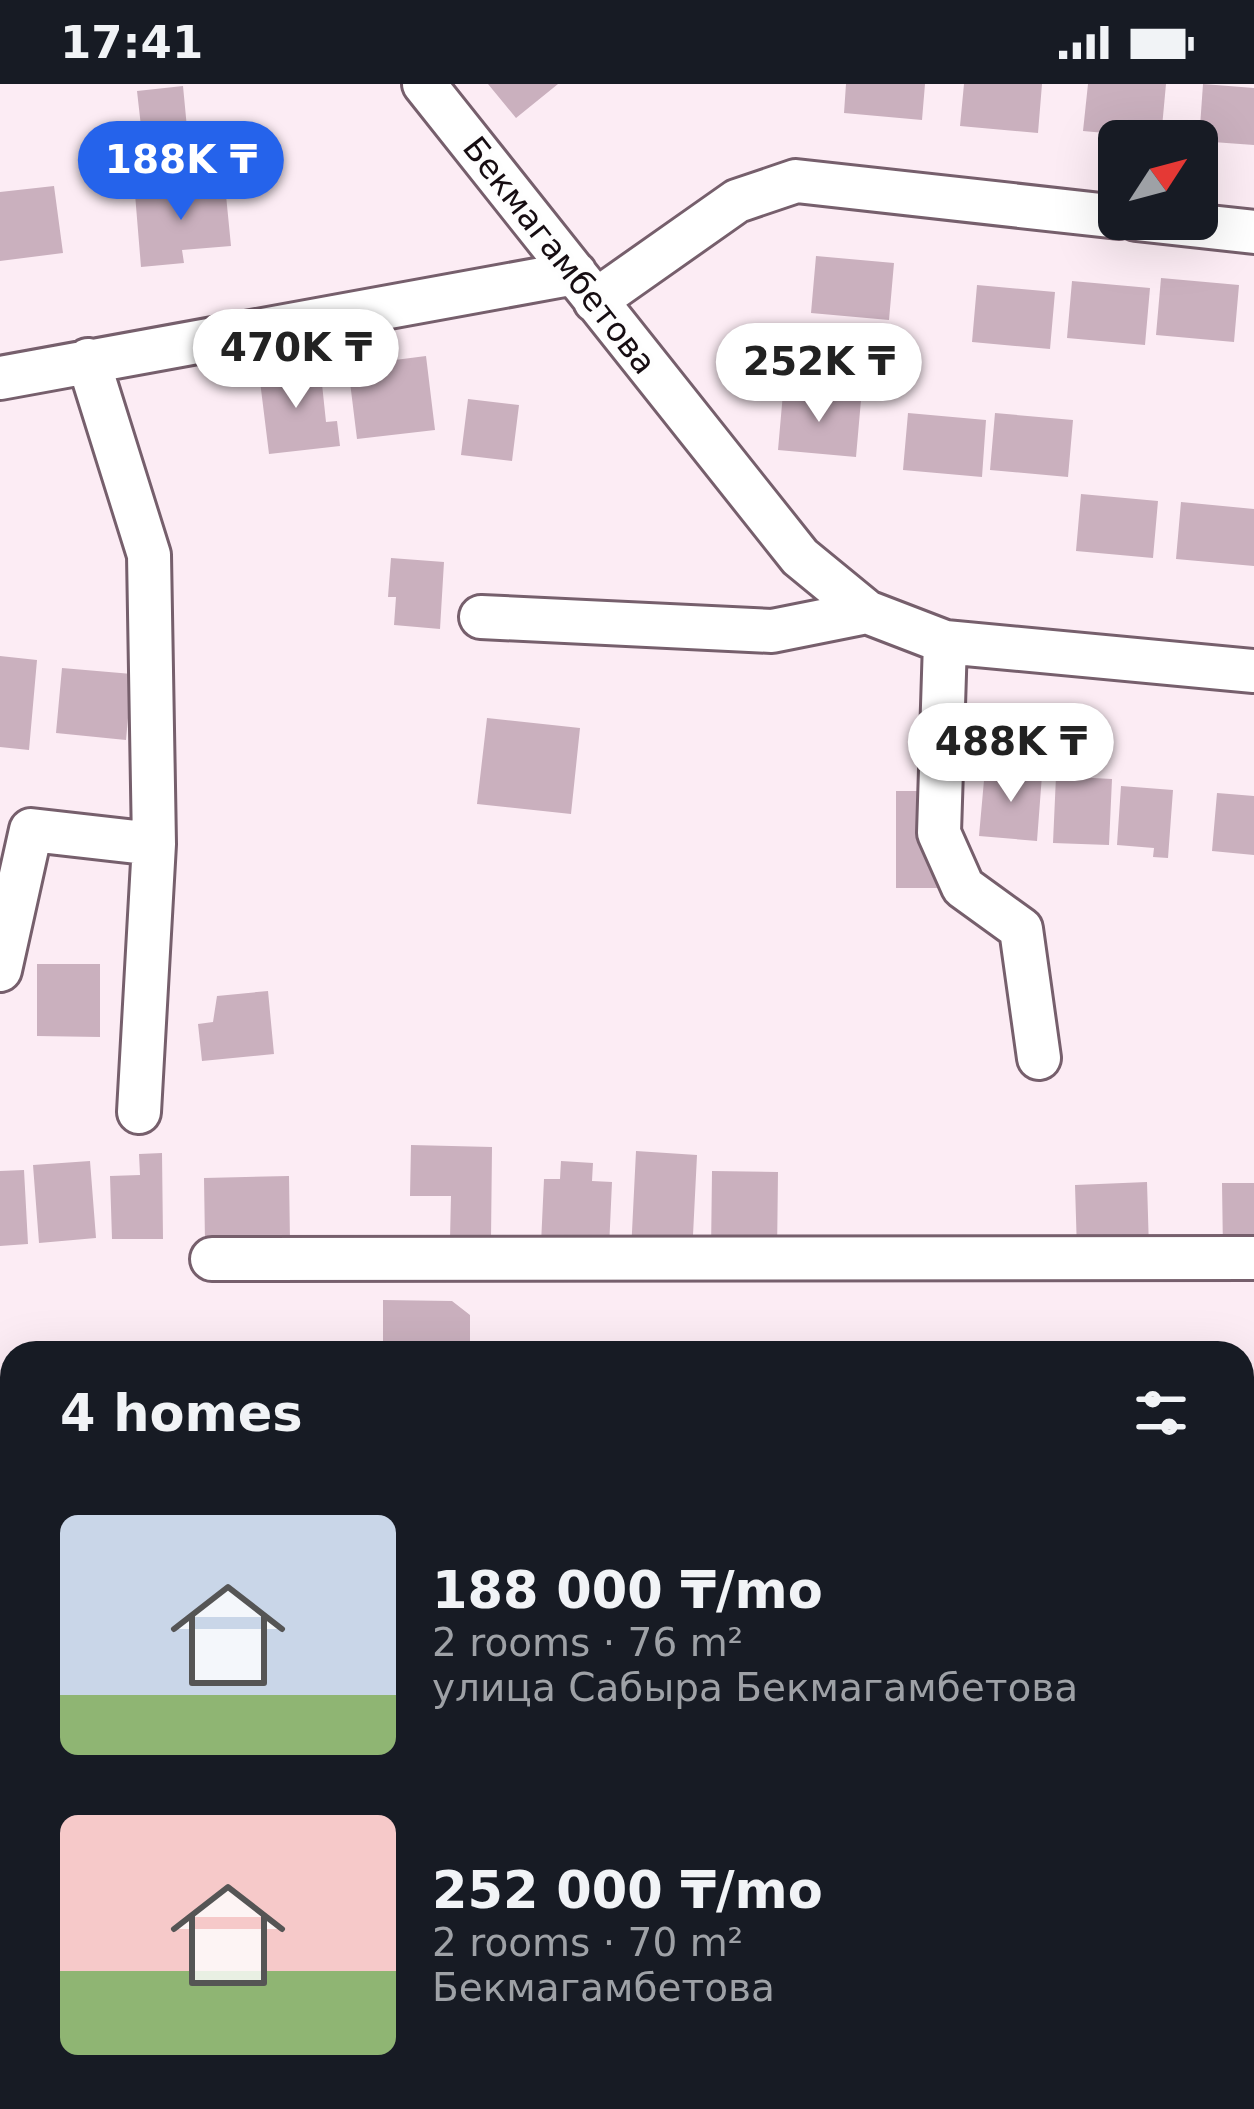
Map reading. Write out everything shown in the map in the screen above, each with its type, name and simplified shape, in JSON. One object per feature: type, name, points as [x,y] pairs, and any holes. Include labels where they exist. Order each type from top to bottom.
[{"type":"street","name":"Бекмагамбетова","points":[[424,84],[800,557],[867,612],[945,642],[1254,671]]},
{"type":"street","points":[[0,378],[365,314],[585,287],[736,201],[796,181],[1098,215]]},
{"type":"street","points":[[1218,228],[1254,232]]},
{"type":"street","points":[[88,360],[149,555],[154,844],[139,1112]]},
{"type":"street","points":[[481,617],[772,631],[867,612]]},
{"type":"street","points":[[945,642],[939,833],[963,887],[1021,928],[1039,1058]]},
{"type":"street","points":[[0,970],[31,830],[154,844]]},
{"type":"street","points":[[212,1259],[1254,1258]]},
{"type":"building","points":[[488,84],[558,84],[516,118]]},
{"type":"building","points":[[846,84],[925,84],[922,120],[844,113]]},
{"type":"building","points":[[964,84],[1042,84],[1038,133],[960,126]]},
{"type":"building","points":[[1088,84],[1166,84],[1163,120],[1098,120],[1098,132],[1083,131]]},
{"type":"building","points":[[1203,84],[1254,88],[1254,145],[1218,142],[1218,120],[1200,120]]},
{"type":"building","points":[[183,86],[187,128],[198,127],[201,157],[145,162],[137,91]]},
{"type":"building","points":[[225,185],[231,246],[182,250],[184,263],[141,267],[135,194]]},
{"type":"building","points":[[54,186],[63,253],[0,261],[0,192]]},
{"type":"building","points":[[816,256],[894,263],[889,320],[811,313]]},
{"type":"building","points":[[1161,278],[1239,285],[1234,342],[1156,335]]},
{"type":"building","points":[[1072,281],[1150,288],[1145,345],[1067,338]]},
{"type":"building","points":[[977,285],[1055,292],[1050,349],[972,342]]},
{"type":"building","points":[[426,356],[435,430],[357,439],[348,366]]},
{"type":"building","points":[[320,365],[326,422],[337,421],[340,446],[269,454],[259,373]]},
{"type":"building","points":[[783,393],[861,400],[856,457],[778,450]]},
{"type":"building","points":[[468,399],[519,405],[512,461],[461,455]]},
{"type":"building","points":[[908,413],[986,420],[982,477],[903,470]]},
{"type":"building","points":[[995,413],[1073,420],[1068,477],[990,470]]},
{"type":"building","points":[[1081,494],[1158,501],[1153,558],[1076,551]]},
{"type":"building","points":[[1181,502],[1254,509],[1254,566],[1176,559]]},
{"type":"building","points":[[391,558],[444,562],[440,629],[394,625],[396,597],[388,597]]},
{"type":"building","points":[[0,656],[37,660],[29,750],[0,747]]},
{"type":"building","points":[[62,668],[132,674],[126,740],[56,733]]},
{"type":"building","points":[[487,718],[580,728],[571,814],[477,804]]},
{"type":"building","points":[[985,769],[1042,775],[1037,841],[979,836]]},
{"type":"building","points":[[1056,776],[1112,779],[1109,845],[1053,843]]},
{"type":"building","points":[[1121,786],[1173,790],[1168,858],[1153,857],[1154,848],[1117,845]]},
{"type":"building","points":[[896,791],[924,791],[924,852],[943,852],[943,888],[896,888]]},
{"type":"building","points":[[1217,793],[1254,796],[1254,855],[1212,851]]},
{"type":"building","points":[[37,964],[100,964],[100,1037],[37,1036]]},
{"type":"building","points":[[268,991],[274,1054],[202,1061],[198,1024],[213,1022],[217,996]]},
{"type":"building","points":[[411,1145],[492,1147],[491,1239],[450,1239],[451,1196],[410,1196]]},
{"type":"building","points":[[636,1151],[697,1155],[692,1255],[631,1252]]},
{"type":"building","points":[[162,1153],[163,1239],[112,1239],[110,1176],[140,1175],[139,1154]]},
{"type":"building","points":[[90,1161],[96,1238],[39,1243],[33,1165]]},
{"type":"building","points":[[561,1161],[593,1163],[592,1181],[612,1182],[609,1248],[541,1244],[544,1179],[560,1179]]},
{"type":"building","points":[[24,1170],[28,1244],[0,1246],[0,1171]]},
{"type":"building","points":[[712,1171],[778,1172],[777,1255],[711,1253]]},
{"type":"building","points":[[289,1176],[290,1241],[205,1242],[204,1178]]},
{"type":"building","points":[[1147,1182],[1149,1249],[1077,1251],[1075,1185]]},
{"type":"building","points":[[1222,1183],[1254,1183],[1254,1252],[1223,1252]]},
{"type":"building","points":[[383,1300],[452,1301],[470,1315],[470,1341],[383,1341]]}]
